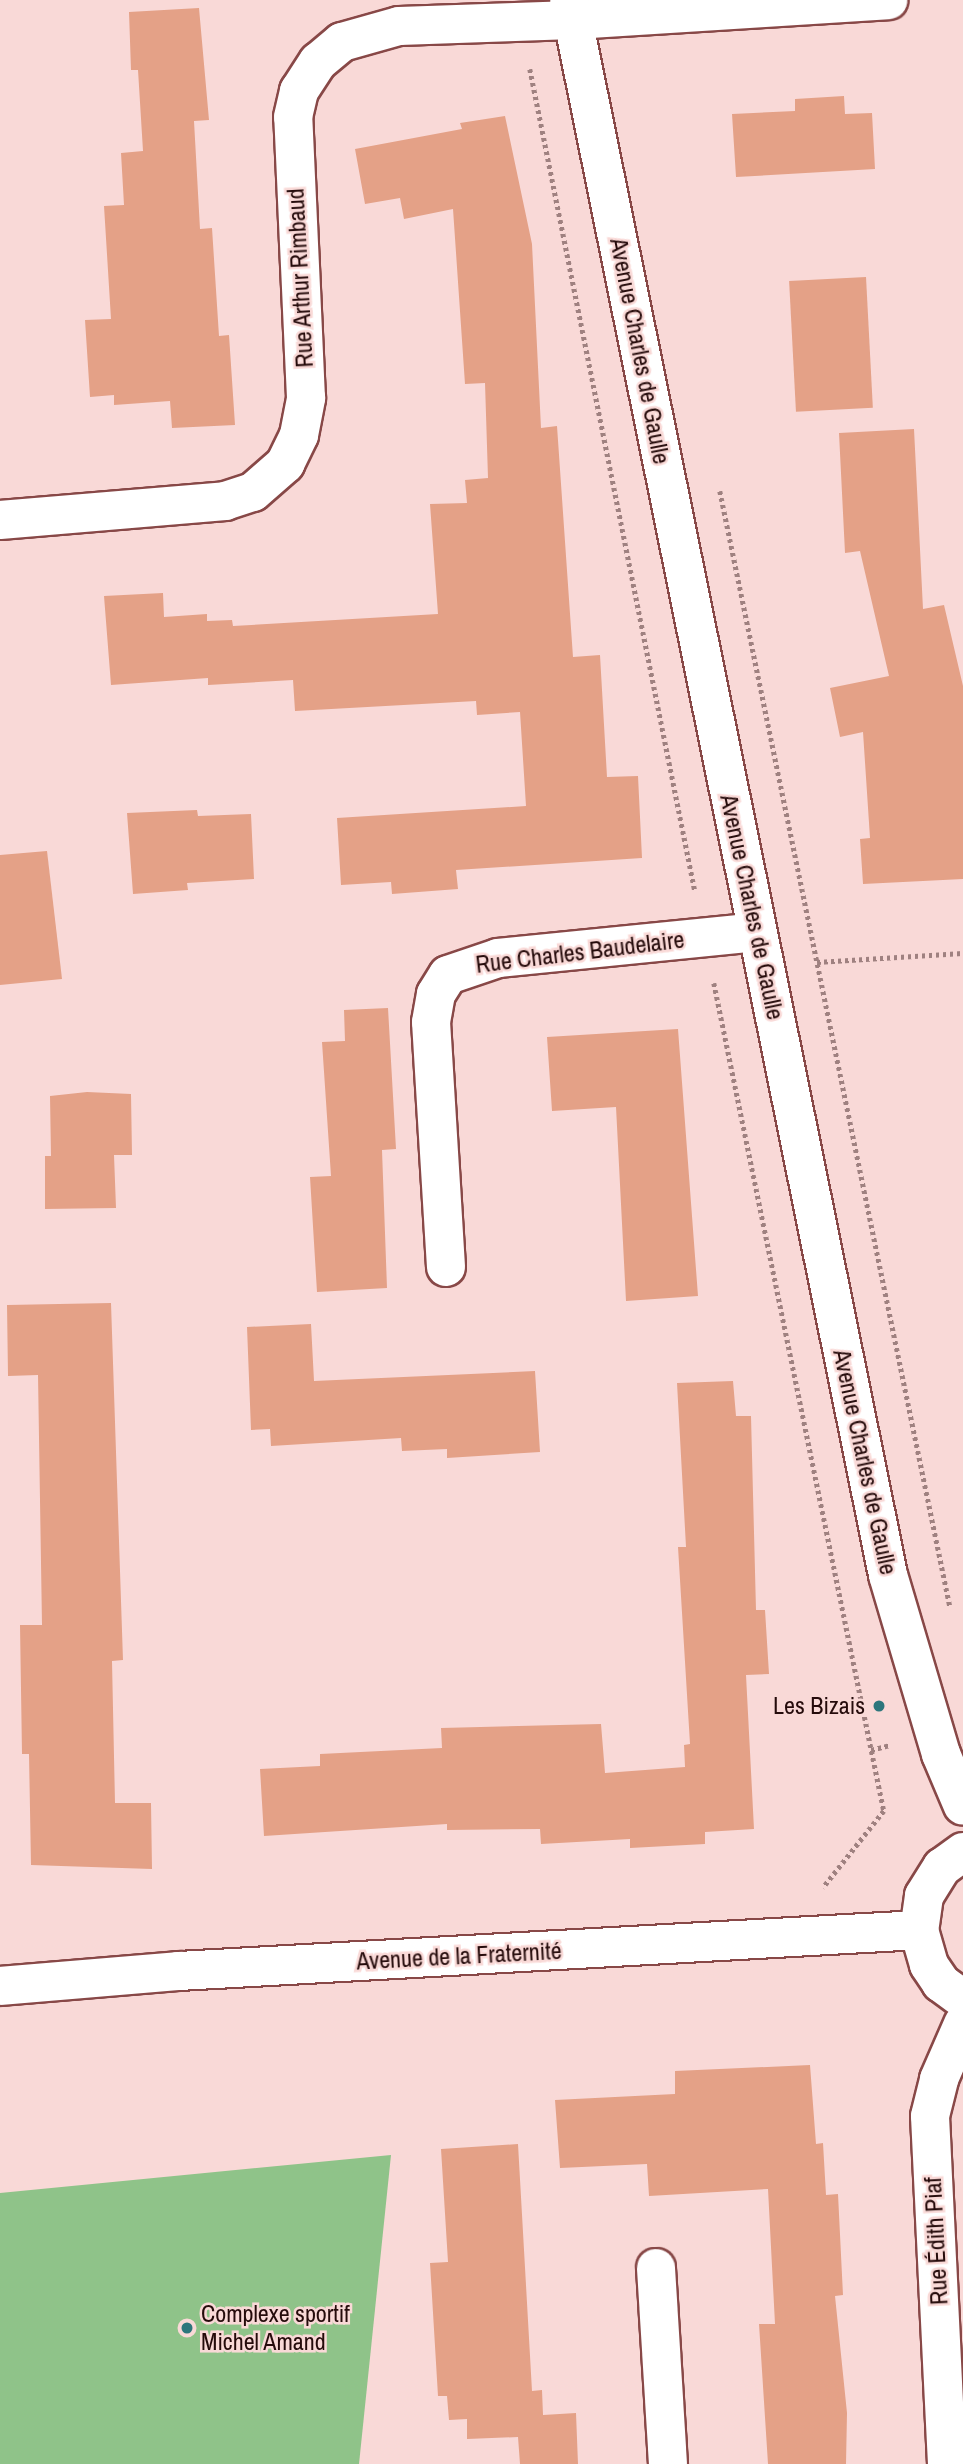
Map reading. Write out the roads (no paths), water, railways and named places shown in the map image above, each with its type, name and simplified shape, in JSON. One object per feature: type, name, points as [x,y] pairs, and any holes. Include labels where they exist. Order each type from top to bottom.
[{"type":"street","name":"Rue Arthur Rimbaud","points":[[0,520],[192,506],[253,492],[271,480],[299,435],[306,398],[293,117],[299,91],[318,62],[342,42],[399,26],[571,10],[888,0]]},
{"type":"street","name":"Avenue Charles de Gaulle","points":[[571,10],[888,1575],[941,1754],[963,1806]]},
{"type":"street","name":"Rue Charles Baudelaire","points":[[446,1267],[432,1022],[436,994],[448,975],[498,958],[757,932]]},
{"type":"street","points":[[963,1852],[942,1867],[924,1896],[919,1930],[929,1965],[941,1983],[963,1998]]},
{"type":"street","name":"Avenue de la Fraternité","points":[[0,1986],[179,1971],[919,1930]]},
{"type":"street","name":"Rue Édith Piaf","points":[[947,2464],[930,2116],[939,2079],[963,2024]]},
{"type":"street","points":[[656,2268],[668,2464]]},
{"type":"place","name":"Les Bizais","points":[[879,1706]]},
{"type":"place","name":"Complexe sportif Michel Amand","points":[[187,2328]]}]
